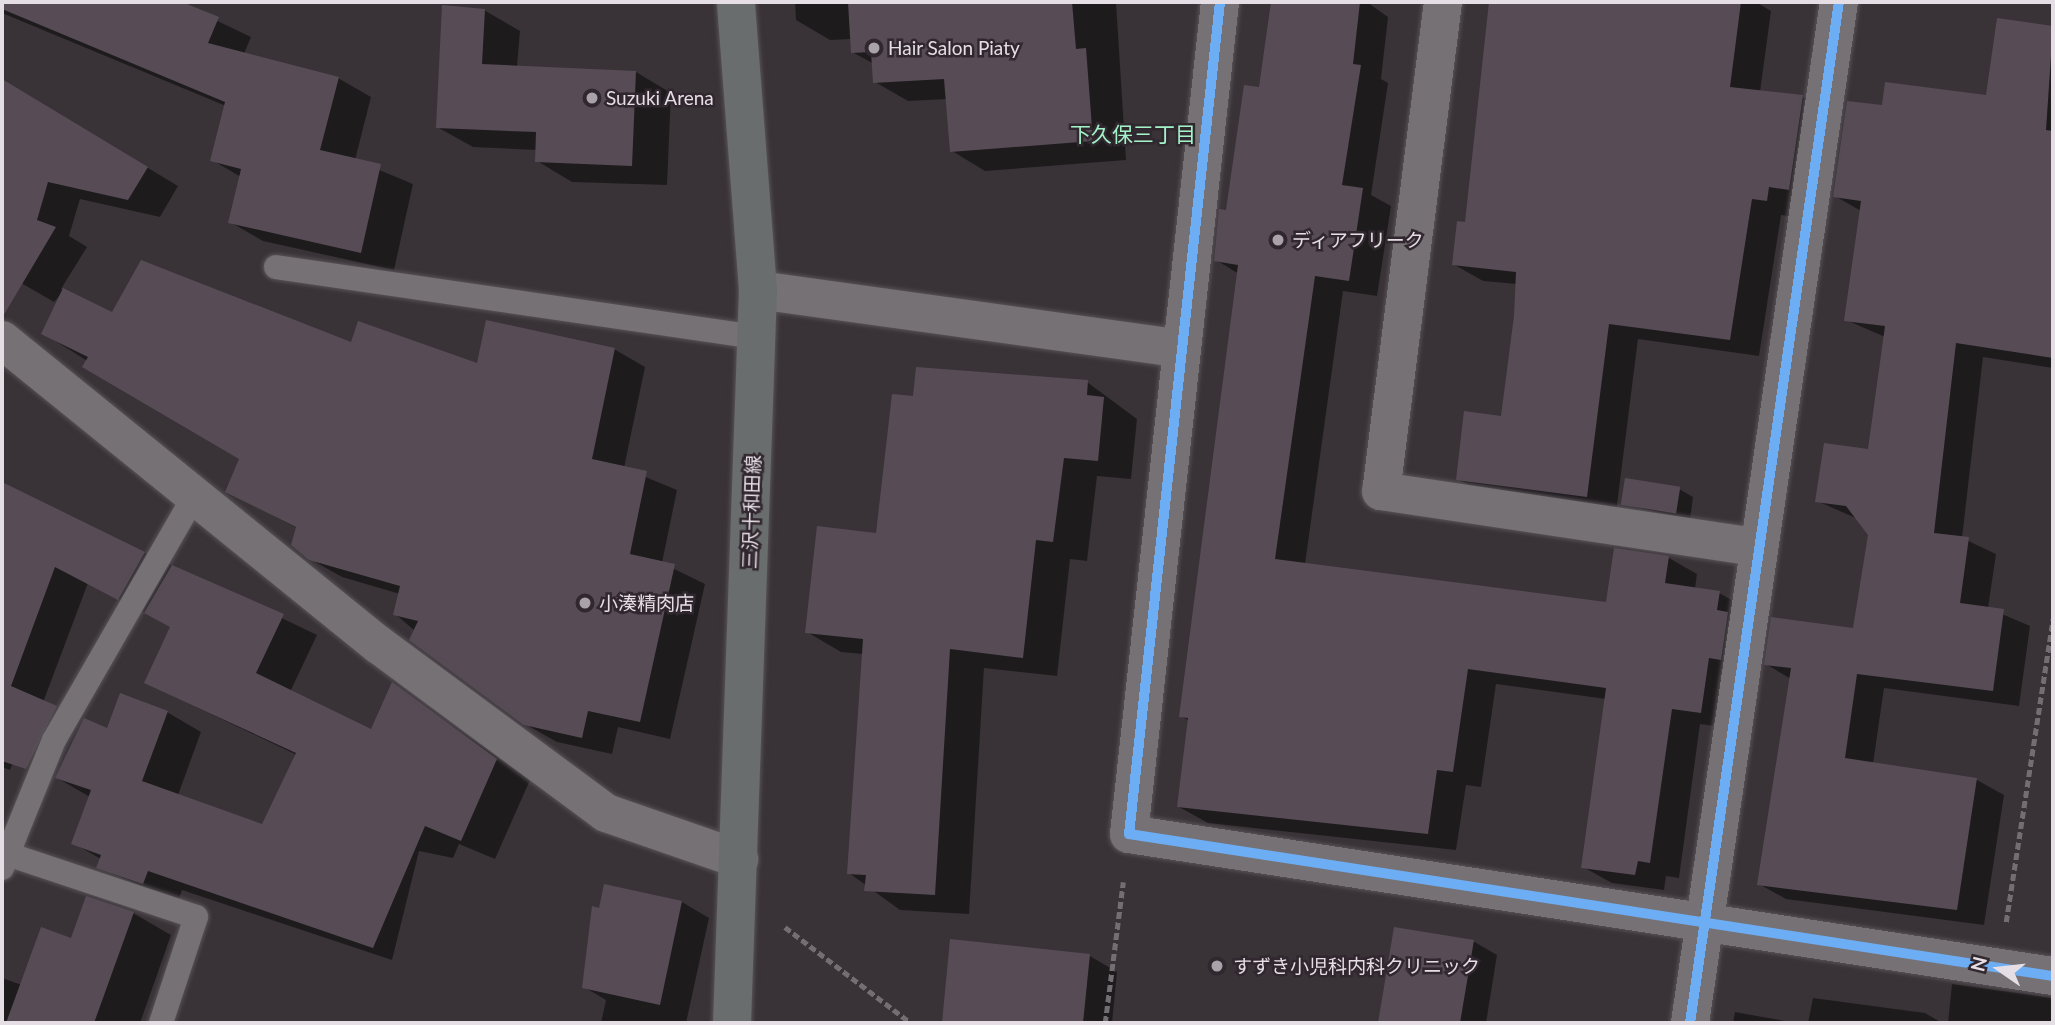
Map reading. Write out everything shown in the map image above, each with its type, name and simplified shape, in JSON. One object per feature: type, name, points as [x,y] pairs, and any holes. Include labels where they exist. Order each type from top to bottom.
[{"type":"main road","name":"三沢十和田線","points":[[732,1023],[758,290],[736,2]]},
{"type":"street","points":[[1220,2],[1129,834],[1705,918],[2053,976]]},
{"type":"street","points":[[1443,2],[1381,491],[1755,547]]},
{"type":"street","points":[[1690,1023],[1755,547],[1839,2]]},
{"type":"street","points":[[758,290],[1181,349]]},
{"type":"street","points":[[2,340],[379,645],[606,813],[739,859]]},
{"type":"lane","points":[[276,267],[757,337]]},
{"type":"lane","points":[[161,1023],[196,917],[5,861],[54,740],[194,497]]},
{"type":"path","points":[[1999,969],[2053,619]]},
{"type":"path","points":[[1105,1023],[1129,834]]},
{"type":"path","points":[[775,921],[911,1023]]},
{"type":"building","points":[[2,2],[182,2],[219,17],[208,43],[339,77],[320,150],[381,164],[361,253],[228,223],[241,169],[210,161],[225,102],[2,9]]},
{"type":"building","points":[[848,2],[1072,2],[1076,49],[1086,48],[1093,141],[950,152],[944,79],[873,83],[871,52],[851,53]]},
{"type":"building","points":[[1271,2],[1360,2],[1353,64],[1361,65],[1342,185],[1363,188],[1349,281],[1315,276],[1275,559],[1606,602],[1614,548],[1669,556],[1665,583],[1720,591],[1717,610],[1728,612],[1721,660],[1709,658],[1701,713],[1672,709],[1650,863],[1638,861],[1635,875],[1581,868],[1606,688],[1468,669],[1453,772],[1437,770],[1428,834],[1177,807],[1188,718],[1179,717],[1238,265],[1214,261],[1219,209],[1226,210],[1244,85],[1259,87]]},
{"type":"building","points":[[1489,2],[1741,2],[1730,87],[1803,95],[1789,190],[1769,187],[1767,201],[1752,199],[1730,340],[1609,324],[1587,497],[1456,480],[1464,411],[1501,416],[1514,316],[1516,272],[1452,265],[1457,221],[1465,222]]},
{"type":"building","points":[[442,5],[485,9],[482,64],[636,71],[632,166],[535,162],[536,132],[436,128]]},
{"type":"building","points":[[1997,18],[2053,26],[2046,130],[2053,131],[2053,358],[1956,343],[1934,533],[1969,537],[1960,603],[2004,609],[1993,691],[1857,674],[1845,758],[1977,778],[1957,910],[1757,885],[1791,668],[1764,665],[1771,617],[1853,628],[1868,535],[1846,506],[1815,502],[1824,443],[1868,449],[1885,326],[1844,321],[1861,201],[1833,197],[1847,101],[1882,105],[1885,82],[1986,95]]},
{"type":"building","points":[[2,79],[148,167],[128,200],[48,182],[37,220],[56,227],[2,318]]},
{"type":"building","points":[[141,260],[351,342],[358,321],[477,363],[486,320],[615,348],[592,459],[647,471],[630,554],[675,564],[640,722],[588,711],[582,738],[524,725],[409,640],[418,621],[393,615],[400,586],[309,560],[291,545],[296,527],[225,492],[239,459],[82,367],[88,357],[41,334],[63,288],[112,312]]},
{"type":"building","points":[[916,367],[1088,380],[1087,395],[1104,397],[1098,461],[1064,458],[1053,542],[1036,540],[1023,658],[950,649],[935,895],[864,891],[866,875],[847,874],[863,639],[805,633],[817,526],[876,533],[892,394],[913,396]]},
{"type":"building","points":[[1625,478],[1680,487],[1676,513],[1621,505]]},
{"type":"building","points":[[2,482],[145,552],[118,600],[55,567],[11,686],[57,706],[26,769],[2,761]]},
{"type":"building","points":[[172,565],[284,614],[256,673],[371,729],[392,682],[497,759],[461,841],[425,826],[373,948],[148,871],[143,884],[96,868],[101,855],[71,844],[91,790],[55,778],[84,718],[107,728],[120,693],[168,711],[142,781],[262,824],[296,753],[144,683],[170,627],[144,613]]},
{"type":"building","points":[[604,884],[682,901],[660,1005],[582,988],[592,906],[599,908]]},
{"type":"building","points":[[86,896],[134,912],[94,1023],[6,1023],[41,927],[71,938]]},
{"type":"building","points":[[1394,927],[1474,940],[1460,1023],[1378,1023]]},
{"type":"building","points":[[950,939],[1090,954],[1083,1023],[942,1023]]},
{"type":"cycle path","points":[[1220,2],[1129,834],[2053,976]]},
{"type":"cycle path","points":[[1690,1023],[1839,2]]},
{"type":"place","name":"Hair Salon Piaty","points":[[874,48]]},
{"type":"place","name":"Suzuki Arena","points":[[592,98]]},
{"type":"place","name":"ディアフリーク","points":[[1278,240]]},
{"type":"place","name":"小湊精肉店","points":[[585,603]]},
{"type":"place","name":"すずき小児科内科クリニック","points":[[1217,966]]},
{"type":"district","name":"下久保三丁目","points":[[1133,134]]}]
